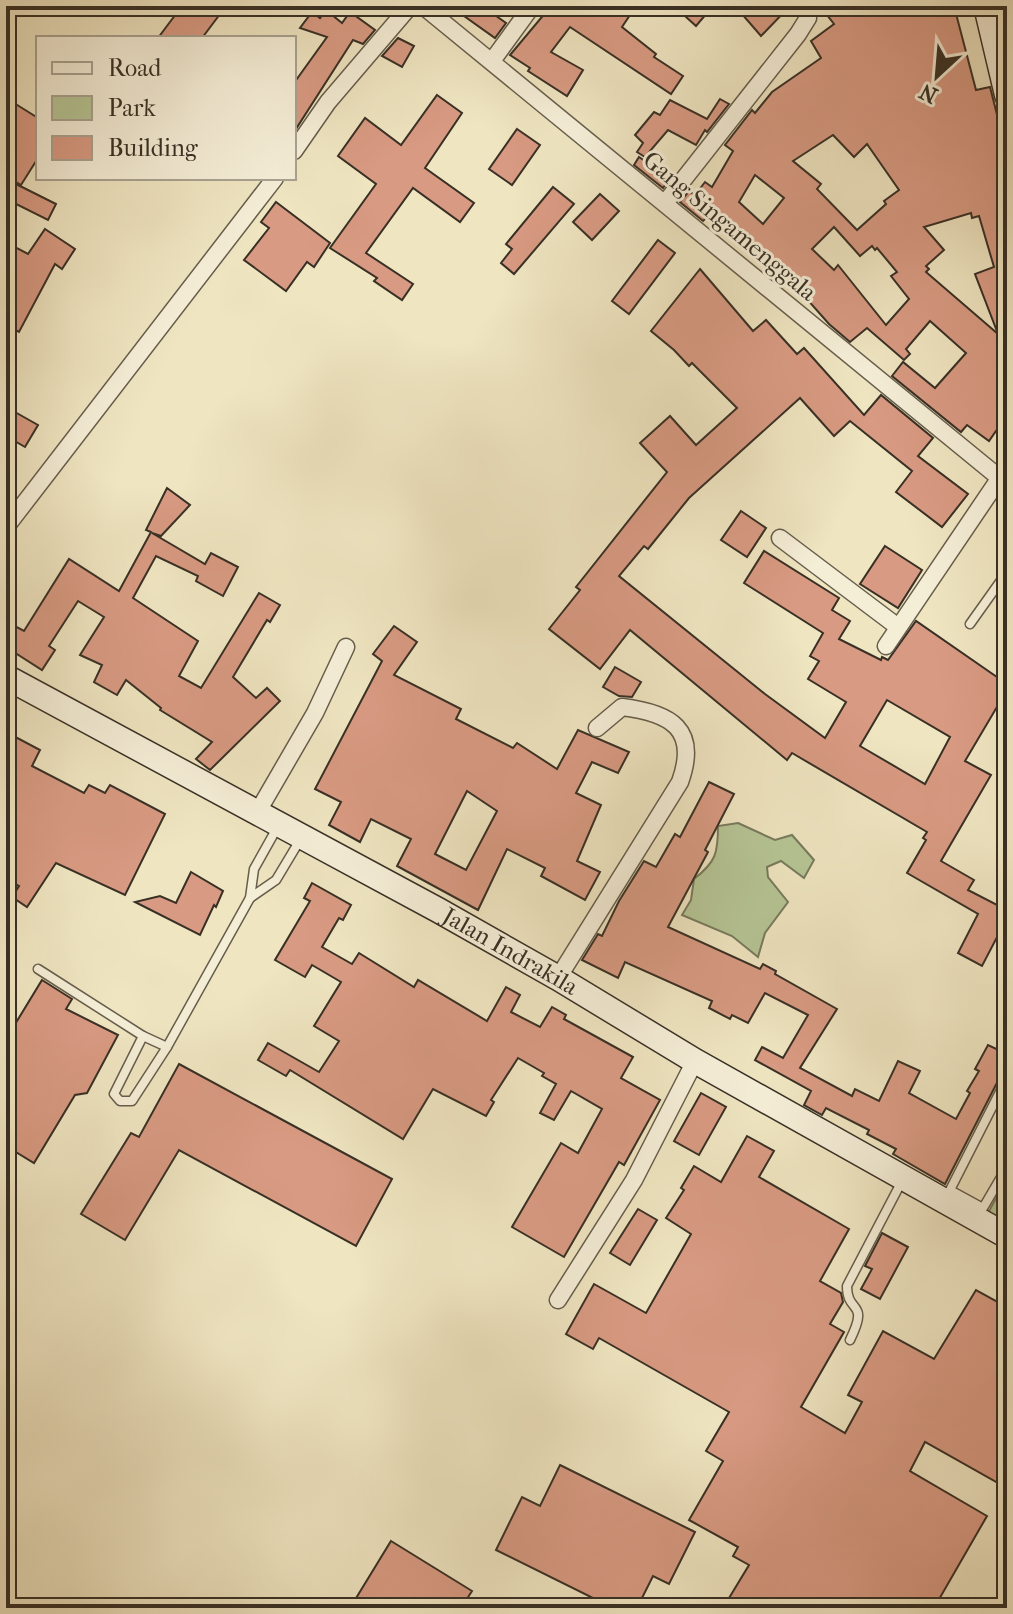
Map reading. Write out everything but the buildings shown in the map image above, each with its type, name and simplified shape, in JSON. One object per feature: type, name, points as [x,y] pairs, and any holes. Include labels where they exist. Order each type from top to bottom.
[{"type":"main road","points":[[986,6],[1000,37],[1007,95]]},
{"type":"main road","name":"Jalan Indrakila","points":[[6,677],[558,978],[695,1061],[904,1178],[962,1204],[1007,1236]]},
{"type":"street","points":[[492,61],[532,6]]},
{"type":"street","points":[[665,203],[798,34],[808,18],[804,6]]},
{"type":"street","points":[[296,148],[328,102],[414,7]]},
{"type":"street","name":"Gang Singamenggala","points":[[414,7],[492,61],[1003,481]]},
{"type":"street","points":[[6,527],[273,180]]},
{"type":"street","points":[[886,646],[1003,481]]},
{"type":"street","points":[[780,538],[898,627]]},
{"type":"street","points":[[257,813],[315,713],[346,647]]},
{"type":"street","points":[[558,978],[680,782],[687,763],[687,740],[671,722],[650,711],[622,707],[597,728]]},
{"type":"street","points":[[558,1300],[634,1180],[695,1061]]},
{"type":"lane","points":[[970,624],[1007,572]]},
{"type":"lane","points":[[143,1036],[116,1087],[114,1094],[120,1101],[132,1101],[167,1047],[250,898],[254,869],[279,824]]},
{"type":"lane","points":[[250,898],[276,880],[302,837]]},
{"type":"lane","points":[[38,969],[143,1036],[167,1047]]},
{"type":"lane","points":[[1007,1078],[949,1188],[962,1204],[983,1208],[1007,1167]]},
{"type":"lane","points":[[850,1340],[859,1322],[859,1311],[847,1293],[847,1286],[904,1178]]},
{"type":"green space","points":[[738,823],[775,840],[792,835],[814,860],[804,878],[781,861],[767,867],[768,877],[788,902],[765,933],[758,957],[732,936],[682,915],[691,900],[694,879],[714,856],[718,826]]},
{"type":"green space","points":[[1007,1178],[1007,1224],[988,1213]]}]
